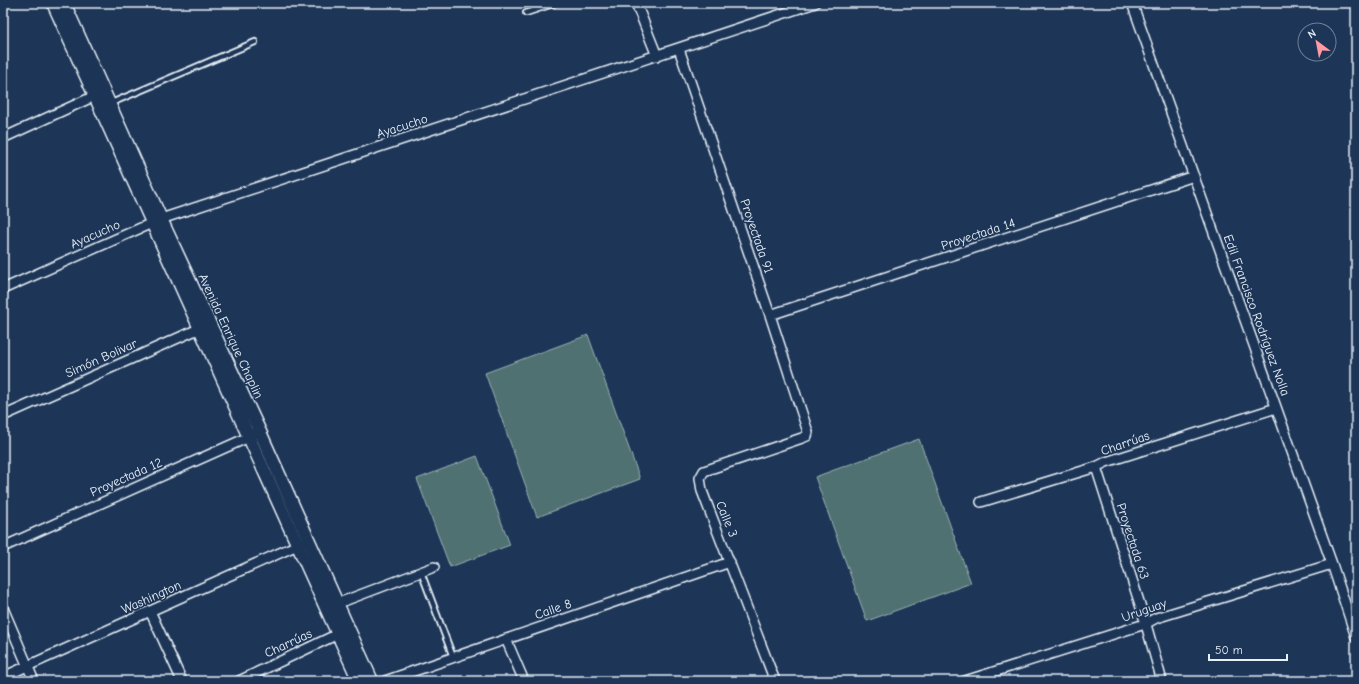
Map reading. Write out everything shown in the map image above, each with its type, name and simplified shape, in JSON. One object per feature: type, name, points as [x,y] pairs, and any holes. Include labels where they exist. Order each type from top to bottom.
[{"type":"street","name":"Avenida Enrique Chaplin","points":[[53,3],[100,94],[109,104],[157,221]]},
{"type":"street","name":"Avenida Enrique Chaplin","points":[[64,3],[100,94],[255,434],[343,632],[372,681]]},
{"type":"street","points":[[636,3],[657,56]]},
{"type":"street","name":"Ayacucho","points":[[3,289],[157,221],[815,3]]},
{"type":"street","name":"Edil Francisco Rodríguez Nolla","points":[[1132,3],[1332,564],[1356,637]]},
{"type":"street","name":"Proyectada 91","points":[[679,48],[770,315],[808,432]]},
{"type":"street","points":[[3,138],[100,94]]},
{"type":"street","name":"Proyectada 14","points":[[770,315],[1194,176]]},
{"type":"street","name":"Simón Bolivar","points":[[3,416],[205,326]]},
{"type":"street","name":"Charrúas","points":[[981,502],[1096,467],[1106,462],[1276,408]]},
{"type":"street","name":"Calle 3","points":[[775,681],[702,491],[700,478],[704,471],[802,438],[807,436],[808,432]]},
{"type":"street","name":"Proyectada 12","points":[[3,547],[255,434]]},
{"type":"street","name":"Proyectada 63","points":[[1096,467],[1145,624]]},
{"type":"street","name":"Avenida Enrique Chaplin","points":[[304,543],[336,604],[343,632],[359,681]]},
{"type":"street","name":"Washington","points":[[3,677],[304,543]]},
{"type":"street","name":"Calle 8","points":[[385,681],[453,656],[730,562]]},
{"type":"street","name":"Uruguay","points":[[964,681],[1145,624],[1156,618],[1332,564]]},
{"type":"street","points":[[336,604],[434,567]]},
{"type":"street","points":[[3,608],[34,681]]},
{"type":"street","points":[[150,611],[182,681]]},
{"type":"street","points":[[1145,624],[1162,681]]},
{"type":"street","name":"Charrúas","points":[[238,681],[343,632]]},
{"type":"street","points":[[506,638],[524,681]]},
{"type":"lane","points":[[526,13],[556,3]]},
{"type":"lane","points":[[109,104],[255,42]]},
{"type":"lane","points":[[421,571],[453,656]]},
{"type":"green space","points":[[588,335],[640,479],[537,517],[485,373]]},
{"type":"green space","points":[[919,439],[971,583],[867,621],[815,477]]},
{"type":"green space","points":[[477,456],[510,545],[450,567],[417,479]]}]
